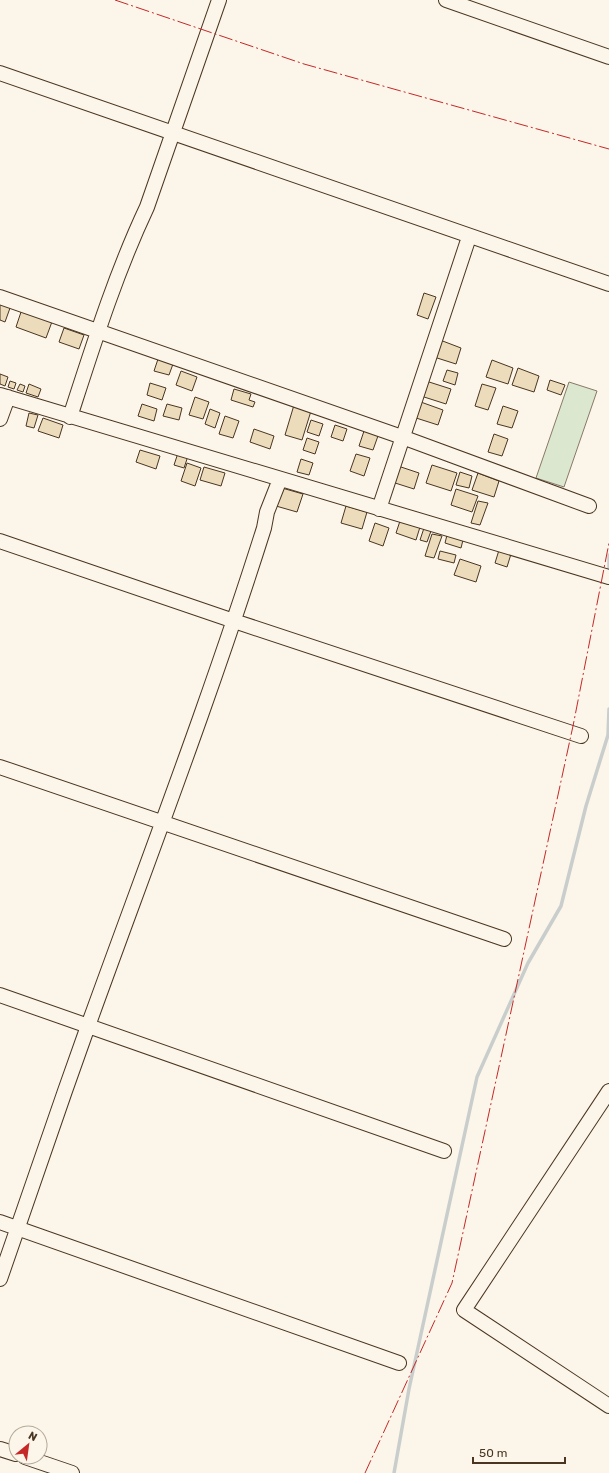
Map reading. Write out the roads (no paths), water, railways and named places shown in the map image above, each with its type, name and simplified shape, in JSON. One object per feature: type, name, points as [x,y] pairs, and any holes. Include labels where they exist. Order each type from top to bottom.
[{"type":"street","points":[[70,417],[98,331],[136,229],[147,207],[219,0]]},
{"type":"street","points":[[446,0],[609,57]]},
{"type":"street","points":[[0,73],[469,237],[609,284]]},
{"type":"street","points":[[379,509],[469,237]]},
{"type":"street","points":[[0,297],[402,437],[589,506]]},
{"type":"street","points":[[0,419],[4,396],[70,417],[609,577]]},
{"type":"street","points":[[0,1279],[88,1026],[163,824],[234,621],[264,528],[267,512],[280,479]]},
{"type":"street","points":[[0,541],[234,621],[581,736]]},
{"type":"street","points":[[0,767],[163,824],[504,939]]},
{"type":"street","points":[[0,995],[444,1151]]},
{"type":"street","points":[[609,1091],[464,1310],[609,1406]]},
{"type":"street","points":[[0,1222],[399,1363]]},
{"type":"street","points":[[48,1465],[72,1473]]},
{"type":"waterway","points":[[609,555],[609,574]]},
{"type":"waterway","points":[[394,1473],[409,1389],[477,1077],[528,963],[561,906],[586,806],[608,735],[609,709]]}]
